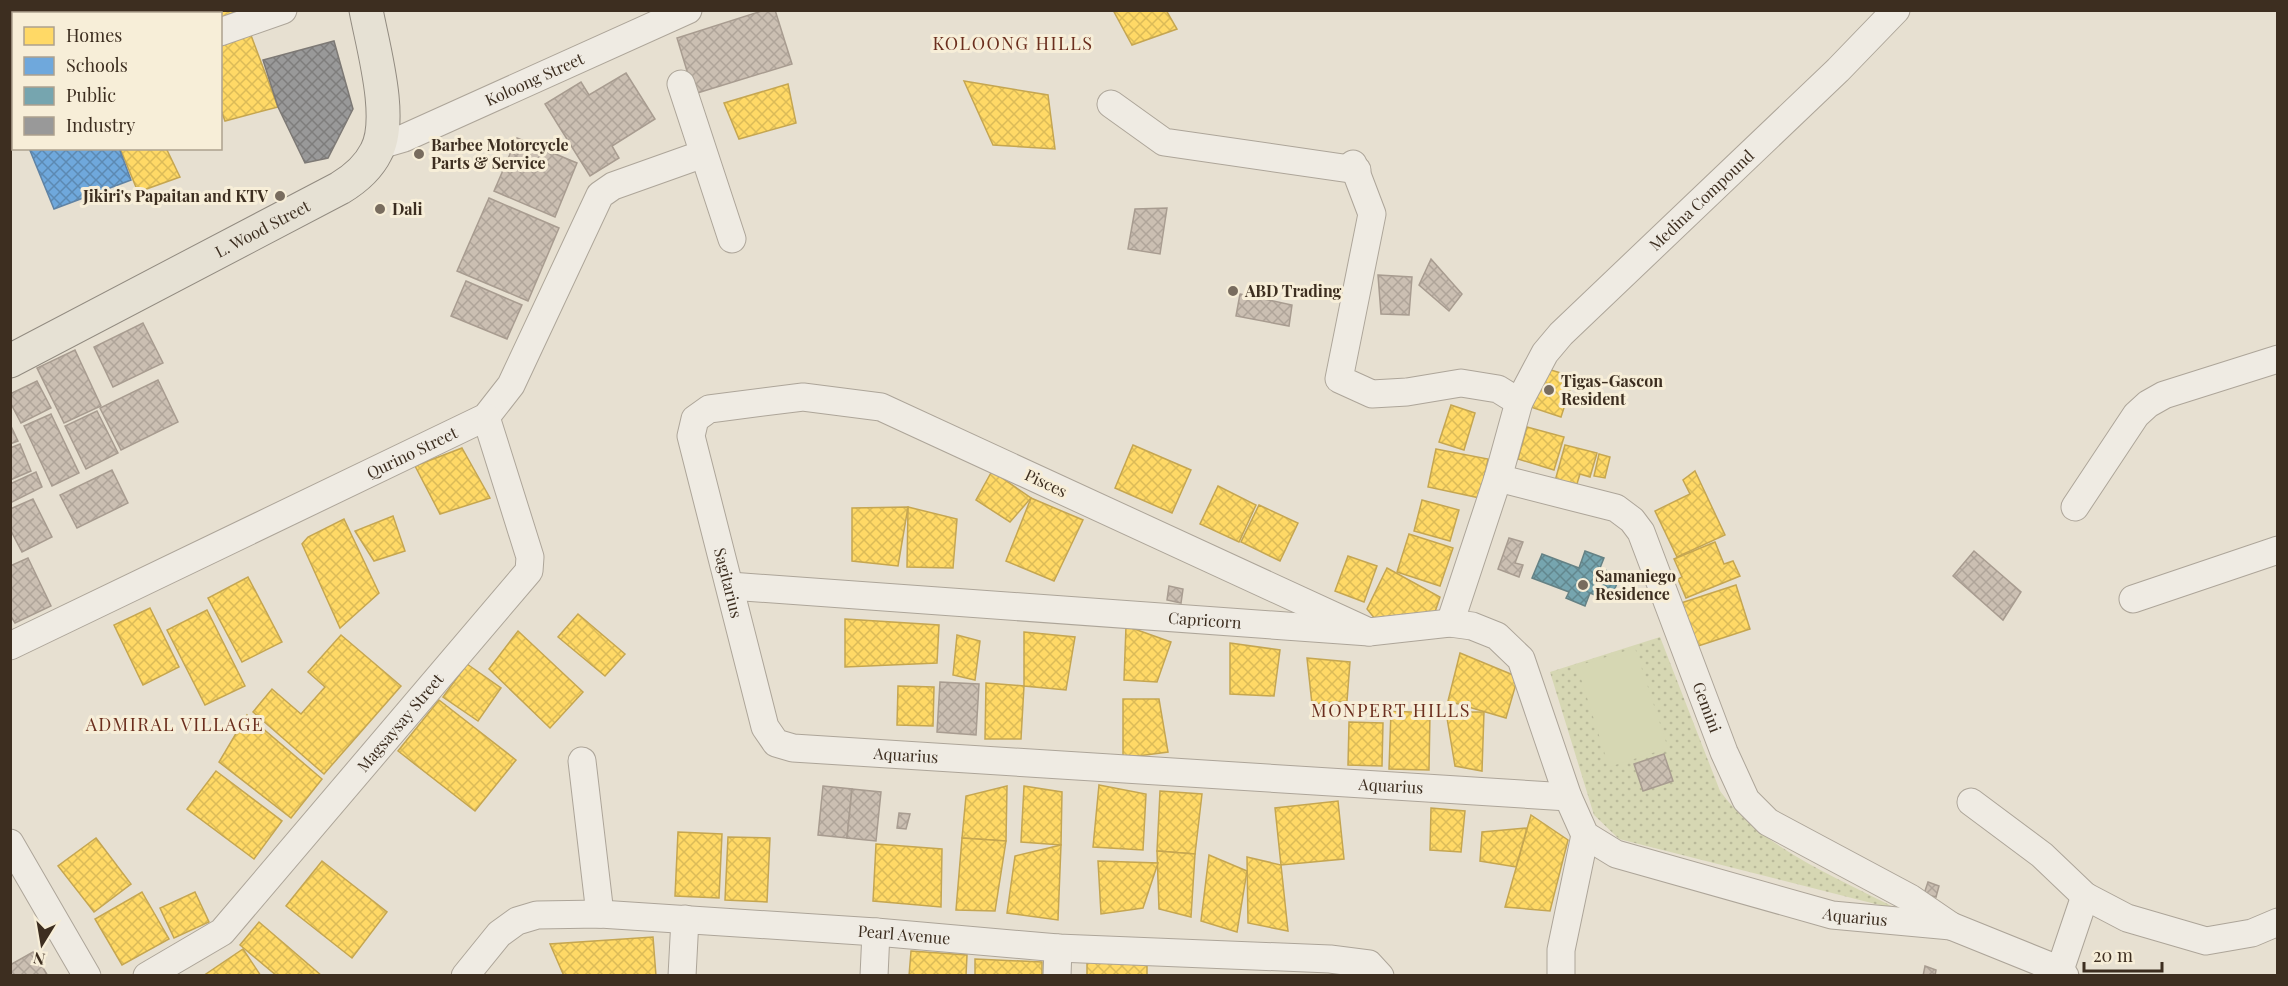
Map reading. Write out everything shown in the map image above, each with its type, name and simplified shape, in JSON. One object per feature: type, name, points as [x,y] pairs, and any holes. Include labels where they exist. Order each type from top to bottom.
[{"type":"main road","name":"L. Wood Street","points":[[10,361],[340,188],[359,175],[380,145],[384,123],[366,10]]},
{"type":"street","points":[[222,31],[283,10]]},
{"type":"street","name":"Koloong Street","points":[[380,145],[415,133],[687,10]]},
{"type":"street","name":"Medina Compound","points":[[1519,402],[1545,353],[1561,334],[1838,70],[1896,10]]},
{"type":"street","points":[[681,84],[732,239]]},
{"type":"street","points":[[1111,104],[1164,142],[1355,167],[1372,214],[1339,379],[1372,394],[1407,392],[1461,382],[1498,389],[1519,402],[1498,478],[1450,623]]},
{"type":"street","name":"Qurino Street","points":[[10,646],[486,417],[511,386],[600,195],[613,186],[703,154]]},
{"type":"street","points":[[2076,507],[2136,415],[2148,404],[2164,395],[2277,359]]},
{"type":"street","name":"Pisces","points":[[709,409],[803,397],[881,407],[1369,632]]},
{"type":"street","name":"Sagitarius","points":[[709,409],[695,419],[691,436],[765,727],[776,743],[793,748]]},
{"type":"street","name":"Magsaysay Street","points":[[147,975],[222,932],[529,571],[530,557],[486,417]]},
{"type":"street","name":"Gemini","points":[[1498,478],[1616,508],[1632,520],[1641,532],[1724,752],[1746,800],[1768,822],[1910,898],[1951,926]]},
{"type":"street","points":[[2133,599],[2277,550]]},
{"type":"street","name":"Capricorn","points":[[730,586],[1369,632],[1450,623],[1472,626],[1497,636],[1521,659],[1568,797]]},
{"type":"street","name":"Aquarius","points":[[793,748],[1568,797]]},
{"type":"street","points":[[582,761],[600,914]]},
{"type":"street","points":[[1561,975],[1561,950],[1585,835],[1568,797]]},
{"type":"street","points":[[1971,802],[2042,855],[2085,896],[2127,918],[2206,941],[2252,933],[2277,922]]},
{"type":"street","name":"Aquarius","points":[[1585,835],[1616,854],[1832,915],[1951,926]]},
{"type":"street","points":[[13,855],[87,975]]},
{"type":"street","points":[[1951,926],[2062,973],[2085,896]]},
{"type":"street","name":"Pearl Avenue","points":[[465,975],[499,934],[518,921],[537,915],[600,914],[876,932],[1227,965],[1330,959],[1374,970]]},
{"type":"street","points":[[682,975],[685,920]]},
{"type":"street","points":[[874,975],[876,932]]},
{"type":"street","points":[[1057,975],[1058,948]]},
{"type":"green space","points":[[1660,637],[1720,791],[1737,811],[1757,829],[1802,860],[1899,910],[1619,839],[1594,815],[1550,672]]},
{"type":"green space","points":[[1635,648],[1668,748],[1609,767],[1577,666]]},
{"type":"building: Homes","points":[[155,10],[232,10],[233,15],[222,18],[222,12],[156,12]]},
{"type":"building: Homes","points":[[1113,10],[1166,10],[1177,29],[1132,45]]},
{"type":"building: Homes","points":[[249,30],[278,107],[225,121],[222,113],[222,45]]},
{"type":"building: Homes","points":[[964,81],[1048,95],[1055,149],[993,145]]},
{"type":"building: Homes","points":[[788,84],[796,123],[739,139],[724,103]]},
{"type":"building: Homes","points":[[121,150],[167,150],[180,177],[138,192]]},
{"type":"building: Homes","name":"Tigas-Gascon Resident","points":[[1541,367],[1574,377],[1561,417],[1522,404]]},
{"type":"building: Homes","points":[[1451,405],[1475,413],[1464,450],[1439,442]]},
{"type":"building: Homes","points":[[1527,427],[1564,437],[1554,470],[1518,459]]},
{"type":"building: Homes","points":[[1133,445],[1191,470],[1172,513],[1115,488]]},
{"type":"building: Homes","points":[[1565,445],[1597,453],[1590,477],[1580,474],[1576,487],[1555,481]]},
{"type":"building: Homes","points":[[462,448],[490,498],[440,514],[415,466]]},
{"type":"building: Homes","points":[[1436,449],[1488,459],[1480,498],[1428,487]]},
{"type":"building: Homes","points":[[1599,454],[1610,457],[1605,478],[1594,476]]},
{"type":"building: Homes","points":[[992,471],[1031,498],[1010,522],[976,500]]},
{"type":"building: Homes","points":[[1695,471],[1725,535],[1677,557],[1655,511],[1690,494],[1683,480]]},
{"type":"building: Homes","points":[[1218,486],[1256,505],[1239,542],[1200,524]]},
{"type":"building: Homes","points":[[1031,498],[1083,520],[1054,581],[1006,561]]},
{"type":"building: Homes","points":[[1422,500],[1459,510],[1450,541],[1414,531]]},
{"type":"building: Homes","points":[[1259,505],[1298,523],[1280,561],[1241,542]]},
{"type":"building: Homes","points":[[908,507],[957,519],[953,568],[907,567]]},
{"type":"building: Homes","points":[[908,507],[898,566],[852,561],[852,508]]},
{"type":"building: Homes","points":[[393,516],[405,551],[374,561],[355,531]]},
{"type":"building: Homes","points":[[344,519],[379,593],[340,628],[302,544],[308,537]]},
{"type":"building: Homes","points":[[1409,534],[1453,548],[1440,586],[1397,572]]},
{"type":"building: Homes","points":[[1715,542],[1724,564],[1733,561],[1740,576],[1686,598],[1678,579],[1682,577],[1674,559]]},
{"type":"building: Homes","points":[[1348,556],[1377,566],[1364,602],[1335,591]]},
{"type":"building: Homes","points":[[1387,568],[1440,597],[1431,624],[1376,620],[1367,609]]},
{"type":"building: Homes","points":[[248,577],[282,642],[242,662],[208,598]]},
{"type":"building: Homes","points":[[1736,585],[1750,629],[1695,647],[1681,603]]},
{"type":"building: Homes","points":[[150,608],[179,667],[143,685],[114,625]]},
{"type":"building: Homes","points":[[207,610],[245,686],[205,705],[167,630]]},
{"type":"building: Homes","points":[[578,614],[625,654],[605,676],[558,637]]},
{"type":"building: Homes","points":[[845,619],[939,625],[937,663],[845,667]]},
{"type":"building: Homes","points":[[1126,626],[1171,642],[1157,682],[1124,680]]},
{"type":"building: Homes","points":[[518,631],[583,692],[550,728],[489,669]]},
{"type":"building: Homes","points":[[1024,632],[1075,637],[1066,690],[1024,686]]},
{"type":"building: Homes","points":[[341,635],[401,686],[324,774],[253,712],[272,689],[301,714],[325,687],[308,672]]},
{"type":"building: Homes","points":[[957,635],[980,641],[975,680],[953,675]]},
{"type":"building: Homes","points":[[1230,643],[1280,650],[1274,696],[1230,694]]},
{"type":"building: Homes","points":[[1460,653],[1518,677],[1506,718],[1448,701]]},
{"type":"building: Homes","points":[[1307,658],[1350,662],[1347,701],[1312,704]]},
{"type":"building: Homes","points":[[467,664],[501,688],[478,721],[443,697]]},
{"type":"building: Homes","points":[[986,683],[1024,686],[1021,739],[985,739]]},
{"type":"building: Homes","points":[[898,686],[934,687],[933,726],[897,725]]},
{"type":"building: Homes","points":[[1123,699],[1159,699],[1168,752],[1123,758]]},
{"type":"building: Homes","points":[[439,700],[516,760],[475,811],[398,751]]},
{"type":"building: Homes","points":[[1391,711],[1430,713],[1429,770],[1389,769]]},
{"type":"building: Homes","points":[[1446,712],[1484,712],[1482,771],[1455,766]]},
{"type":"building: Homes","points":[[247,715],[322,779],[291,818],[219,762]]},
{"type":"building: Homes","points":[[1349,722],[1383,723],[1382,766],[1348,765]]},
{"type":"building: Homes","points":[[216,771],[282,821],[254,859],[187,809]]},
{"type":"building: Homes","points":[[1099,785],[1146,794],[1143,850],[1093,847]]},
{"type":"building: Homes","points":[[1007,786],[1006,841],[962,838],[966,796]]},
{"type":"building: Homes","points":[[1024,786],[1062,792],[1061,845],[1021,842]]},
{"type":"building: Homes","points":[[1160,791],[1202,794],[1195,854],[1157,851]]},
{"type":"building: Homes","points":[[1338,801],[1344,859],[1281,865],[1275,808]]},
{"type":"building: Homes","points":[[1431,808],[1465,811],[1461,852],[1430,850]]},
{"type":"building: Homes","points":[[1531,815],[1568,840],[1550,911],[1505,907]]},
{"type":"building: Homes","points":[[1527,828],[1516,867],[1480,861],[1482,832]]},
{"type":"building: Homes","points":[[678,832],[722,834],[719,898],[675,896]]},
{"type":"building: Homes","points":[[728,837],[770,838],[767,902],[725,900]]},
{"type":"building: Homes","points":[[96,838],[131,884],[94,912],[58,866]]},
{"type":"building: Homes","points":[[962,838],[1006,841],[995,911],[956,910]]},
{"type":"building: Homes","points":[[876,844],[942,849],[941,907],[873,901]]},
{"type":"building: Homes","points":[[1061,845],[1058,920],[1007,913],[1015,856]]},
{"type":"building: Homes","points":[[1157,851],[1195,854],[1191,917],[1159,909]]},
{"type":"building: Homes","points":[[1209,855],[1247,871],[1237,932],[1201,921]]},
{"type":"building: Homes","points":[[1247,857],[1281,865],[1288,931],[1248,923]]},
{"type":"building: Homes","points":[[322,861],[387,912],[352,958],[286,906]]},
{"type":"building: Homes","points":[[1098,861],[1158,863],[1143,908],[1101,914]]},
{"type":"building: Homes","points":[[142,892],[169,939],[122,965],[95,919]]},
{"type":"building: Homes","points":[[195,892],[209,922],[174,938],[160,908]]},
{"type":"building: Homes","points":[[259,922],[322,976],[277,976],[240,945]]},
{"type":"building: Homes","points":[[653,937],[656,976],[564,976],[550,944]]},
{"type":"building: Homes","points":[[243,949],[261,976],[203,976]]},
{"type":"building: Homes","points":[[911,951],[967,955],[966,976],[909,976]]},
{"type":"building: Homes","points":[[975,959],[1042,962],[1042,976],[975,976]]},
{"type":"building: Homes","points":[[1087,962],[1147,965],[1147,976],[1087,976]]},
{"type":"building: Schools","points":[[30,150],[120,150],[131,180],[54,209]]},
{"type":"building: Public","name":"Samaniego Residence","points":[[1585,551],[1604,558],[1600,568],[1620,576],[1610,601],[1590,593],[1585,606],[1566,598],[1569,592],[1532,578],[1542,554],[1579,568]]},
{"type":"building: Industry","points":[[334,41],[353,109],[328,158],[305,163],[278,107],[263,60]]},
{"type":"building: Other","points":[[765,10],[775,10],[792,64],[694,94],[677,38]]},
{"type":"building: Other","points":[[626,73],[655,119],[612,146],[619,158],[590,176],[545,104],[581,82],[589,95]]},
{"type":"building: Other","points":[[517,138],[577,163],[555,217],[494,191]]},
{"type":"building: Other","points":[[489,198],[559,228],[528,301],[457,271]]},
{"type":"building: Other","points":[[1167,208],[1160,254],[1128,249],[1135,209]]},
{"type":"building: Other","points":[[1431,259],[1462,294],[1449,311],[1419,285]]},
{"type":"building: Other","points":[[1378,275],[1412,277],[1409,315],[1381,314]]},
{"type":"building: Other","points":[[466,281],[522,305],[507,339],[451,316]]},
{"type":"building: Other","points":[[1240,294],[1292,305],[1289,326],[1236,316]]},
{"type":"building: Other","points":[[143,323],[163,363],[113,387],[94,347]]},
{"type":"building: Other","points":[[75,350],[101,406],[64,423],[37,368]]},
{"type":"building: Other","points":[[158,380],[178,422],[121,450],[100,408]]},
{"type":"building: Other","points":[[37,381],[51,408],[21,423],[10,402],[10,394]]},
{"type":"building: Other","points":[[97,411],[118,453],[86,469],[65,426]]},
{"type":"building: Other","points":[[51,414],[79,473],[52,486],[24,426]]},
{"type":"building: Other","points":[[10,424],[18,441],[10,444]]},
{"type":"building: Other","points":[[20,444],[31,471],[10,480],[10,448]]},
{"type":"building: Other","points":[[112,470],[128,503],[77,528],[60,495]]},
{"type":"building: Other","points":[[36,472],[42,487],[10,503],[10,484]]},
{"type":"building: Other","points":[[33,499],[52,537],[22,552],[10,529],[10,509]]},
{"type":"building: Other","points":[[1509,538],[1523,542],[1515,563],[1523,565],[1519,577],[1498,569]]},
{"type":"building: Other","points":[[1974,551],[2021,592],[2003,620],[1953,576]]},
{"type":"building: Other","points":[[28,558],[51,606],[15,623],[10,615],[10,566]]},
{"type":"building: Other","points":[[1169,586],[1183,589],[1181,603],[1167,600]]},
{"type":"building: Other","points":[[940,682],[979,684],[976,735],[937,732]]},
{"type":"building: Other","points":[[1664,754],[1673,781],[1643,791],[1634,764]]},
{"type":"building: Other","points":[[823,786],[852,789],[847,838],[818,835]]},
{"type":"building: Other","points":[[852,789],[881,792],[876,841],[847,838]]},
{"type":"building: Other","points":[[899,813],[910,814],[906,829],[897,828]]},
{"type":"building: Other","points":[[1928,882],[1939,886],[1936,897],[1924,894]]},
{"type":"building: Other","points":[[33,952],[48,976],[10,976],[10,965]]},
{"type":"building: Other","points":[[1925,966],[1936,970],[1935,976],[1923,976]]},
{"type":"place","name":"Barbee Motorcycle Parts & Service","points":[[419,154]]},
{"type":"place","name":"Jikiri's Papaitan and KTV","points":[[280,196]]},
{"type":"place","name":"Dali","points":[[380,209]]},
{"type":"place","name":"ABD Trading","points":[[1233,291]]},
{"type":"place","name":"Tigas-Gascon Resident","points":[[1549,390]]},
{"type":"place","name":"Samaniego Residence","points":[[1583,585]]},
{"type":"district","name":"KOLOONG HILLS","points":[[1013,44]]},
{"type":"district","name":"MONPERT HILLS","points":[[1391,711]]},
{"type":"district","name":"ADMIRAL VILLAGE","points":[[175,725]]}]
